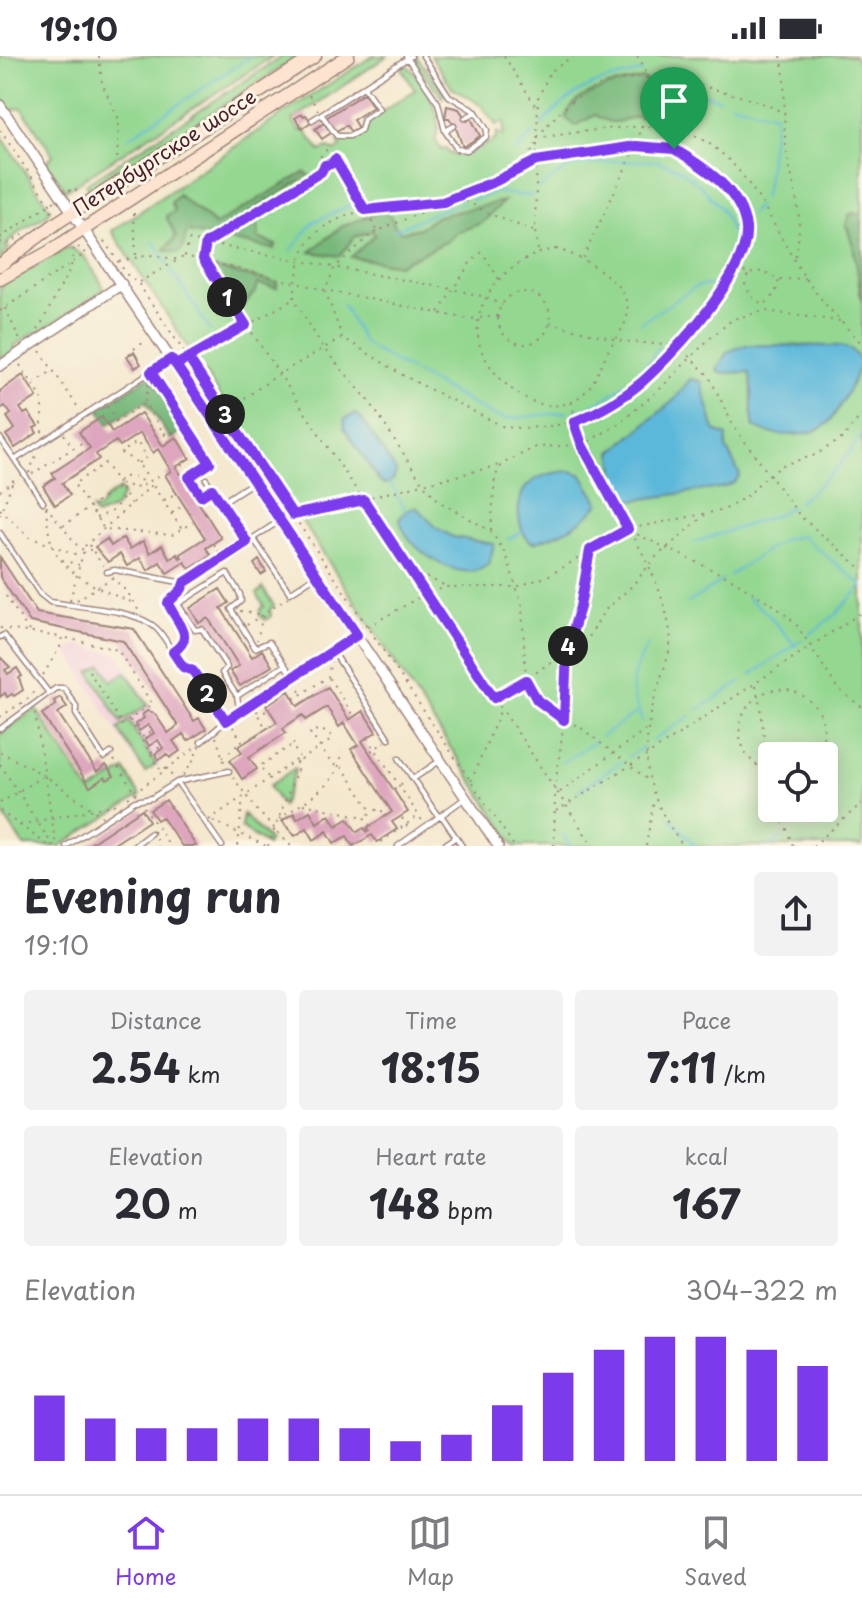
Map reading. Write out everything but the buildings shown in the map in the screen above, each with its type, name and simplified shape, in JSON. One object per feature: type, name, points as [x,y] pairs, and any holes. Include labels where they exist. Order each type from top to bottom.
[{"type":"main road","name":"Петербургское шоссе","points":[[0,265],[72,213],[315,56]]},
{"type":"main road","name":"Петербургское шоссе","points":[[0,279],[84,229],[348,56]]},
{"type":"street","points":[[0,105],[498,846]]},
{"type":"street","points":[[0,366],[122,284]]},
{"type":"lane","points":[[312,120],[408,57],[438,103],[445,131],[457,149],[467,150],[488,134],[476,112],[449,96],[423,56]]},
{"type":"lane","points":[[321,114],[337,136],[361,130],[364,119],[379,109],[364,87]]},
{"type":"lane","points":[[465,118],[476,112]]},
{"type":"lane","points":[[445,131],[454,126]]},
{"type":"lane","points":[[16,459],[151,372],[174,362]]},
{"type":"lane","points":[[151,372],[210,463]]},
{"type":"lane","points":[[0,438],[44,504]]},
{"type":"lane","points":[[206,479],[247,542]]},
{"type":"lane","points":[[221,503],[254,481]]},
{"type":"lane","points":[[107,572],[115,570],[184,583],[280,520]]},
{"type":"lane","points":[[0,533],[40,594],[50,602],[137,616],[158,629],[183,667],[193,671],[227,720]]},
{"type":"lane","points":[[253,538],[290,593],[317,575]]},
{"type":"lane","points":[[240,713],[237,696],[222,673],[227,667],[202,629],[195,630],[178,604],[227,573],[240,594],[241,601],[231,609],[242,628],[255,648],[269,642],[293,677]]},
{"type":"lane","points":[[0,637],[4,635],[49,693]]},
{"type":"lane","points":[[200,744],[227,720],[357,635]]},
{"type":"lane","points":[[333,651],[389,739]]},
{"type":"lane","points":[[237,696],[286,665]]},
{"type":"lane","points":[[0,729],[56,688],[64,688],[76,706],[76,714],[104,758],[111,753]]},
{"type":"lane","points":[[399,758],[462,846]]},
{"type":"lane","points":[[412,778],[441,760]]},
{"type":"lane","points":[[66,846],[135,801],[152,798],[177,782],[229,771]]},
{"type":"lane","points":[[177,782],[222,846]]},
{"type":"lane","points":[[396,846],[466,798]]},
{"type":"lane","points":[[134,846],[151,833]]},
{"type":"lane","points":[[443,846],[456,837]]},
{"type":"path","points":[[99,56],[102,83],[119,120],[117,160]]},
{"type":"path","points":[[504,56],[537,108]]},
{"type":"path","points":[[538,252],[535,231],[537,108],[543,83],[550,72],[573,56]]},
{"type":"path","points":[[583,258],[636,146],[641,128],[650,92],[649,75],[637,56]]},
{"type":"path","points":[[781,56],[785,141],[800,209],[794,259]]},
{"type":"path","points":[[537,138],[554,116],[590,89],[603,83],[649,75],[684,80],[755,100],[785,114]]},
{"type":"path","points":[[308,94],[321,114]]},
{"type":"path","points":[[537,138],[671,128],[702,140],[729,160],[764,207],[805,278],[862,344]]},
{"type":"path","points":[[0,130],[50,204],[53,215]]},
{"type":"path","points":[[523,167],[537,143]]},
{"type":"path","points":[[636,146],[674,149],[698,162],[728,190],[744,217],[746,230],[736,267],[721,292],[676,346],[623,397],[574,422],[504,427],[404,376],[342,337],[325,290],[335,267],[378,231],[536,161],[636,146]]},
{"type":"path","points":[[325,165],[320,157],[323,152],[332,151],[378,231]]},
{"type":"path","points":[[325,165],[335,159]]},
{"type":"path","points":[[325,165],[321,172],[206,243],[203,259],[593,846]]},
{"type":"path","points":[[66,193],[74,188],[81,198]]},
{"type":"path","points":[[458,196],[490,214],[535,231]]},
{"type":"path","points":[[30,230],[8,244],[0,240],[57,200]]},
{"type":"path","points":[[443,202],[365,210],[336,221],[315,235],[306,246],[294,299],[324,349],[370,402],[423,484],[440,502],[491,531],[506,555],[522,605],[526,680],[537,700],[564,720],[580,727],[647,779]]},
{"type":"path","points":[[134,213],[136,258]]},
{"type":"path","points":[[138,283],[181,260],[189,240],[452,289],[485,297],[502,305]]},
{"type":"path","points":[[104,241],[128,276],[138,283],[514,846]]},
{"type":"path","points":[[556,249],[583,258],[608,275],[624,296],[628,308],[627,319],[590,387],[571,402],[561,405],[539,402],[511,390],[498,379],[480,349],[476,319],[485,297],[500,280],[538,252],[556,249]]},
{"type":"path","points":[[438,313],[470,263],[482,252],[500,280]]},
{"type":"path","points":[[118,261],[158,255],[181,260]]},
{"type":"path","points":[[185,256],[438,313],[476,319],[498,316]]},
{"type":"path","points":[[0,311],[72,263],[34,335]]},
{"type":"path","points":[[736,267],[748,274],[763,271],[779,280],[805,278]]},
{"type":"path","points":[[748,274],[745,285],[750,295],[765,304]]},
{"type":"path","points":[[764,311],[765,304],[775,294],[779,280]]},
{"type":"path","points":[[516,294],[533,294],[547,305],[550,323],[541,338],[524,344],[507,338],[500,328],[498,316],[502,305],[516,294]]},
{"type":"path","points":[[174,362],[188,358],[294,299]]},
{"type":"path","points":[[5,308],[22,343],[16,347]]},
{"type":"path","points":[[293,515],[502,464],[536,447],[582,445],[638,409],[733,319],[764,311],[840,321]]},
{"type":"path","points":[[550,323],[617,339],[676,346],[709,376],[734,427],[812,527],[862,569]]},
{"type":"path","points":[[224,412],[342,337]]},
{"type":"path","points":[[130,354],[146,341]]},
{"type":"path","points":[[37,347],[83,416]]},
{"type":"path","points":[[17,360],[42,398],[42,435]]},
{"type":"path","points":[[33,384],[53,370]]},
{"type":"path","points":[[151,372],[145,403],[169,442]]},
{"type":"path","points":[[105,402],[117,421]]},
{"type":"path","points":[[571,402],[582,445],[656,582],[670,633],[670,646],[656,692],[650,726],[647,779],[664,820],[683,846]]},
{"type":"path","points":[[108,426],[145,403]]},
{"type":"path","points":[[368,627],[425,594],[447,587],[516,587],[548,576],[628,529],[724,510],[741,501],[783,465],[815,455],[843,438],[862,414]]},
{"type":"path","points":[[164,434],[184,422]]},
{"type":"path","points":[[27,477],[85,441]]},
{"type":"path","points":[[138,463],[147,457],[137,442],[121,453],[138,463],[181,529]]},
{"type":"path","points":[[27,477],[41,444]]},
{"type":"path","points":[[131,504],[105,463],[74,484],[104,529],[172,535],[193,522]]},
{"type":"path","points":[[185,479],[210,463]]},
{"type":"path","points":[[181,464],[201,496],[198,498]]},
{"type":"path","points":[[491,531],[495,477],[502,464]]},
{"type":"path","points":[[69,605],[88,544],[163,473]]},
{"type":"path","points":[[62,527],[126,475],[139,478],[145,485]]},
{"type":"path","points":[[13,476],[1,511],[29,537],[82,556]]},
{"type":"path","points":[[0,491],[13,481]]},
{"type":"path","points":[[118,484],[133,488],[151,483]]},
{"type":"path","points":[[163,501],[175,494]]},
{"type":"path","points":[[96,518],[112,511],[125,495]]},
{"type":"path","points":[[44,504],[80,549],[92,550]]},
{"type":"path","points":[[44,504],[53,547],[62,560],[77,574],[134,603]]},
{"type":"path","points":[[171,513],[182,506]]},
{"type":"path","points":[[494,698],[589,637],[604,611],[631,587],[665,549],[706,515]]},
{"type":"path","points":[[628,529],[730,578],[775,606],[796,624],[838,689],[861,706]]},
{"type":"path","points":[[88,544],[145,621]]},
{"type":"path","points":[[214,544],[223,558]]},
{"type":"path","points":[[554,846],[567,650],[580,607],[590,550]]},
{"type":"path","points":[[62,560],[80,566]]},
{"type":"path","points":[[411,570],[447,587]]},
{"type":"path","points":[[69,605],[113,578]]},
{"type":"path","points":[[173,652],[184,645],[185,640],[184,632],[168,603],[184,583]]},
{"type":"path","points":[[242,628],[287,599],[290,593]]},
{"type":"path","points":[[6,596],[30,632]]},
{"type":"path","points":[[231,609],[263,615]]},
{"type":"path","points":[[556,811],[646,756],[862,612]]},
{"type":"path","points":[[255,648],[263,615]]},
{"type":"path","points":[[0,628],[62,637],[118,650],[152,704],[120,726],[89,671]]},
{"type":"path","points":[[0,717],[32,694],[60,647],[62,637]]},
{"type":"path","points":[[333,651],[328,677],[354,717]]},
{"type":"path","points":[[293,677],[302,694]]},
{"type":"path","points":[[294,699],[328,677]]},
{"type":"path","points":[[754,684],[766,742]]},
{"type":"path","points":[[758,764],[746,755],[740,741],[739,727],[744,712],[758,696],[777,689],[791,690],[814,703],[824,728],[823,742]]},
{"type":"path","points":[[32,694],[53,846]]},
{"type":"path","points":[[348,708],[363,698]]},
{"type":"path","points":[[251,705],[265,726]]},
{"type":"path","points":[[470,782],[501,708]]},
{"type":"path","points":[[255,711],[270,712]]},
{"type":"path","points":[[129,719],[161,771]]},
{"type":"path","points":[[222,758],[242,741],[227,720]]},
{"type":"path","points":[[557,791],[650,726]]},
{"type":"path","points":[[207,821],[268,778],[320,747],[332,737],[328,732],[314,730],[310,733],[320,747],[332,764],[343,768],[372,812]]},
{"type":"path","points":[[141,738],[151,732]]},
{"type":"path","points":[[215,732],[222,758],[244,796],[291,846]]},
{"type":"path","points":[[368,738],[373,750],[426,826]]},
{"type":"path","points":[[373,750],[389,739]]},
{"type":"path","points":[[165,768],[177,782],[192,764],[200,744]]},
{"type":"path","points":[[121,804],[200,744]]},
{"type":"path","points":[[268,778],[260,766],[293,744],[300,759]]},
{"type":"path","points":[[151,753],[160,747]]},
{"type":"path","points":[[279,819],[336,776],[340,751]]},
{"type":"path","points":[[0,752],[44,775],[107,820]]},
{"type":"path","points":[[207,821],[267,846],[300,759]]},
{"type":"path","points":[[0,764],[53,846]]},
{"type":"path","points":[[0,803],[44,775]]},
{"type":"path","points":[[394,789],[412,778]]},
{"type":"path","points":[[238,846],[244,796]]},
{"type":"path","points":[[646,846],[655,800]]},
{"type":"path","points":[[20,825],[135,801]]},
{"type":"path","points":[[300,804],[364,817],[380,808],[385,816]]},
{"type":"path","points":[[813,846],[861,806]]},
{"type":"path","points":[[0,811],[53,846]]},
{"type":"path","points":[[381,843],[419,815]]},
{"type":"path","points":[[364,817],[370,826]]},
{"type":"path","points":[[402,818],[413,835]]},
{"type":"path","points":[[783,822],[793,846]]},
{"type":"path","points":[[158,846],[155,834],[160,831]]},
{"type":"path","points":[[388,837],[396,846]]},
{"type":"shaded area","points":[[78,645],[117,654],[168,733],[178,726],[173,741],[180,751],[170,758],[167,755],[159,760],[161,763],[144,774],[67,651]]},
{"type":"green space","points":[[0,56],[273,56],[66,190],[46,162],[53,155],[22,108],[10,110],[0,95]]},
{"type":"green space","points":[[283,56],[299,56],[90,192],[86,184]]},
{"type":"green space","points":[[373,56],[387,56],[293,120],[320,151],[328,148],[336,151],[341,147],[338,142],[342,139],[352,141],[367,130],[367,122],[415,90],[402,69],[406,64],[431,99],[438,120],[435,139],[441,150],[445,148],[450,154],[469,152],[495,140],[497,132],[503,136],[504,122],[496,125],[480,104],[452,88],[431,56],[854,56],[862,66],[862,213],[850,214],[846,225],[855,253],[862,302],[862,846],[515,846],[112,231]]},
{"type":"green space","points":[[417,57],[444,93],[442,98],[415,62]]},
{"type":"green space","points":[[644,79],[647,87],[640,94],[642,111],[639,116],[613,122],[595,115],[575,126],[566,118],[570,108],[587,94]]},
{"type":"green space","points":[[0,134],[50,209],[47,215],[9,241],[5,247],[9,248],[0,260]]},
{"type":"green space","points":[[305,172],[309,175],[246,214],[256,224],[258,238],[276,245],[274,249],[189,232],[183,249],[177,253],[164,250],[176,237],[166,216],[175,211],[171,203],[178,195],[215,225]]},
{"type":"green space","points":[[504,201],[482,223],[457,232],[448,241],[398,265],[351,257],[375,235],[372,231],[354,237],[340,256],[310,252],[341,227],[382,211],[389,213],[401,232],[419,228],[438,216]]},
{"type":"green space","points":[[862,213],[862,302],[855,253],[846,225],[850,214]]},
{"type":"green space","points":[[69,247],[84,256],[103,290],[14,346],[16,349],[0,360],[0,287]]},
{"type":"green space","points":[[214,268],[277,283],[277,288],[257,284],[255,292],[240,309]]},
{"type":"green space","points":[[150,375],[185,429],[170,439],[146,401],[109,424],[99,409]]},
{"type":"green space","points":[[120,489],[123,495],[115,508],[96,516],[92,509],[98,510],[106,498]]},
{"type":"green space","points":[[263,588],[274,606],[266,620],[260,616],[264,606],[257,594]]},
{"type":"green space","points":[[102,665],[112,681],[126,672],[148,705],[121,722],[90,672]]},
{"type":"green space","points":[[36,709],[90,792],[125,770],[140,796],[60,846],[24,846],[0,810],[0,734]]},
{"type":"green space","points":[[129,721],[156,765],[145,772],[118,729]]},
{"type":"green space","points":[[296,769],[282,806],[269,786]]},
{"type":"green space","points":[[243,814],[269,840],[267,845],[241,827]]},
{"type":"water","points":[[746,345],[841,346],[851,349],[861,361],[847,394],[828,423],[812,432],[781,435],[754,427],[749,372],[721,373],[717,370],[727,352]]},
{"type":"water","points":[[690,379],[701,381],[715,431],[727,436],[726,447],[740,475],[734,483],[725,487],[630,501],[624,499],[618,488],[612,452],[674,400]]},
{"type":"water","points":[[355,414],[361,418],[396,471],[390,482],[380,482],[344,428],[345,419]]},
{"type":"water","points":[[570,471],[581,474],[599,503],[569,528],[533,543],[520,524],[519,507],[523,491],[542,476]]},
{"type":"water","points":[[416,507],[437,528],[453,537],[494,544],[489,564],[467,571],[442,565],[430,558],[409,539],[400,518]]},
{"type":"waterway","points":[[129,137],[251,56]]},
{"type":"waterway","points":[[541,125],[564,102],[586,88],[642,72]]},
{"type":"waterway","points":[[657,83],[684,86],[719,99]]},
{"type":"waterway","points":[[731,103],[775,115],[763,198]]},
{"type":"waterway","points":[[515,153],[534,132]]},
{"type":"waterway","points":[[539,188],[571,166],[658,161],[681,170],[703,188],[722,210],[735,238],[717,282],[697,286],[640,323]]},
{"type":"waterway","points":[[472,200],[496,192],[532,194]]},
{"type":"waterway","points":[[395,230],[464,203]]},
{"type":"waterway","points":[[290,252],[313,222],[351,205]]},
{"type":"waterway","points":[[750,215],[758,205]]},
{"type":"waterway","points":[[153,241],[168,264]]},
{"type":"waterway","points":[[171,270],[211,331]]},
{"type":"waterway","points":[[343,305],[364,343],[372,349],[494,416],[507,419],[567,412]]},
{"type":"waterway","points":[[576,411],[599,402],[623,386],[644,367],[658,347]]},
{"type":"waterway","points":[[798,502],[833,471],[862,434]]},
{"type":"waterway","points":[[390,482],[406,511]]},
{"type":"waterway","points":[[695,542],[771,517],[791,507]]},
{"type":"waterway","points":[[508,539],[522,532]]},
{"type":"waterway","points":[[730,575],[784,539],[802,536],[862,585]]},
{"type":"waterway","points":[[688,603],[723,580]]},
{"type":"waterway","points":[[809,635],[836,614],[862,586]]},
{"type":"waterway","points":[[747,598],[766,612],[795,645]]},
{"type":"waterway","points":[[751,675],[802,640]]},
{"type":"waterway","points":[[642,721],[634,699],[633,682],[637,665],[648,644]]},
{"type":"waterway","points":[[698,710],[741,682]]},
{"type":"waterway","points":[[601,737],[637,712]]},
{"type":"waterway","points":[[652,741],[690,716]]},
{"type":"waterway","points":[[562,763],[594,742]]},
{"type":"waterway","points":[[628,757],[644,747]]},
{"type":"waterway","points":[[578,791],[621,762]]},
{"type":"waterway","points":[[671,818],[696,846]]},
{"type":"waterway","points":[[563,834],[570,846]]},
{"type":"waterway","points":[[769,846],[784,836]]},
{"type":"route","points":[[674,149],[636,146],[600,149],[536,161],[443,202],[365,210],[335,159],[325,165],[321,172],[206,243],[203,259],[246,325],[188,358],[176,365],[171,359],[151,372],[210,463],[189,477],[201,496],[212,489],[247,542],[184,583],[168,603],[184,632],[185,640],[184,645],[173,652],[183,667],[193,671],[226,721],[357,635],[176,365],[188,358],[293,515],[364,500],[494,698],[526,680],[537,700],[564,720],[567,650],[580,607],[590,550],[628,529],[582,445],[574,422],[611,405],[653,371],[721,292],[744,246],[744,217],[728,190],[698,162],[674,149]]}]
